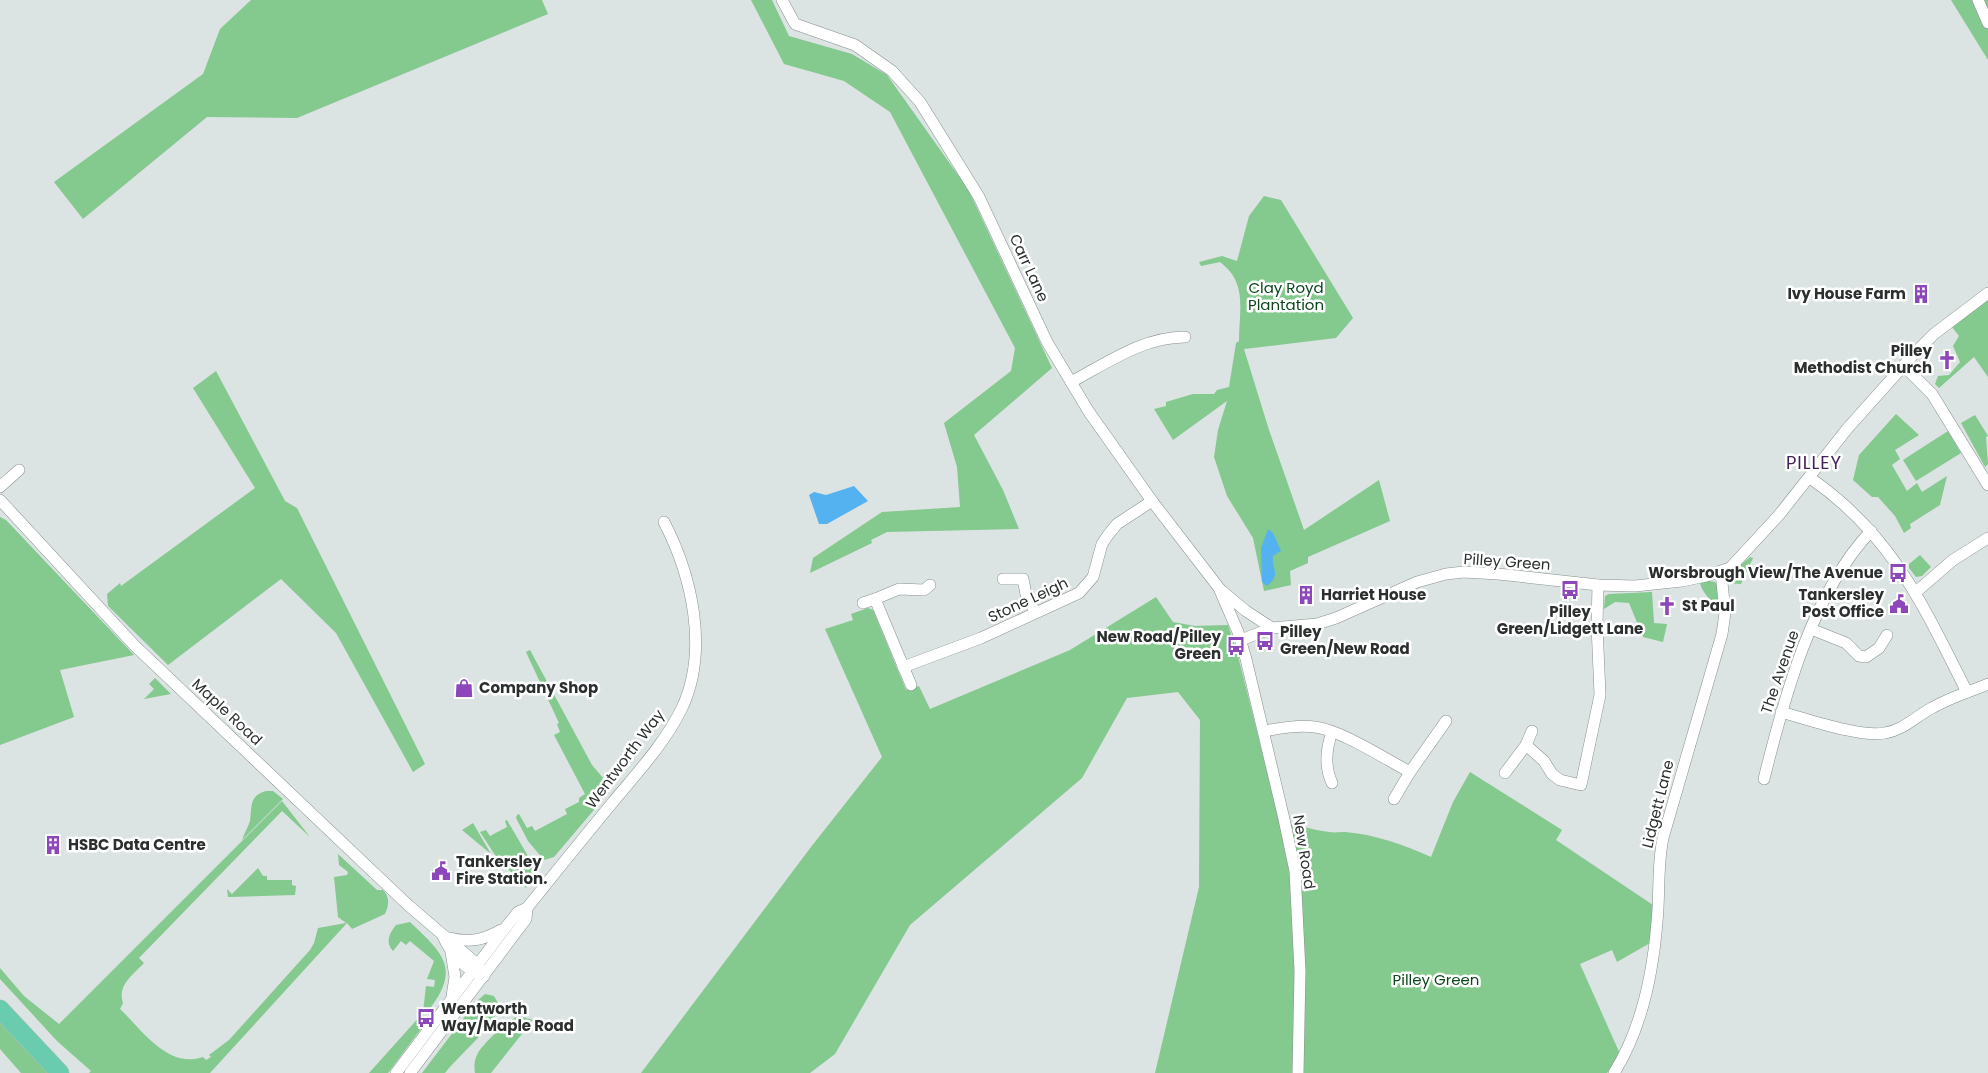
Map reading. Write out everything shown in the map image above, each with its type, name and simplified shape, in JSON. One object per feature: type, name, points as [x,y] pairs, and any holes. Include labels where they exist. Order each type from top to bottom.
[{"type":"highway","points":[[0,1009],[60,1073]]},
{"type":"street","name":"Carr Lane","points":[[782,0],[796,24],[855,45],[892,71],[920,102],[979,197],[1047,342],[1089,412],[1152,501],[1219,588],[1246,611],[1272,628]]},
{"type":"street","points":[[1978,0],[1988,23]]},
{"type":"street","points":[[1721,572],[1730,568],[1750,548],[1810,478],[1847,429],[1934,334],[1988,293]]},
{"type":"street","points":[[1071,382],[1138,346],[1168,337],[1185,337]]},
{"type":"street","points":[[1904,366],[1932,394],[1988,485]]},
{"type":"street","points":[[0,487],[20,470]]},
{"type":"street","points":[[1810,478],[1849,508],[1898,563],[1916,592],[1967,692]]},
{"type":"street","name":"Maple Road","points":[[0,500],[134,645],[443,936],[454,942],[475,968]]},
{"type":"street","name":"Stone Leigh","points":[[903,667],[981,638],[1079,593],[1093,577],[1102,544],[1108,535],[1117,524],[1152,501]]},
{"type":"street","name":"Wentworth Way","points":[[396,1073],[506,926],[518,912],[527,908],[661,742],[682,707],[691,677],[694,616],[676,547],[664,522]]},
{"type":"street","name":"The Avenue","points":[[1764,779],[1792,675],[1811,628],[1833,585],[1861,541],[1871,531]]},
{"type":"street","points":[[1916,592],[1953,560],[1988,538]]},
{"type":"street","name":"Pilley Green","points":[[1241,640],[1272,628],[1317,624],[1336,618],[1417,582],[1446,574],[1464,572],[1522,576],[1598,585],[1635,586],[1671,582],[1721,572]]},
{"type":"street","name":"Lidgett Lane","points":[[1614,1073],[1629,1046],[1640,1012],[1658,922],[1661,847],[1722,634],[1726,613],[1721,572]]},
{"type":"street","points":[[1002,579],[1023,579],[1026,594],[1035,612]]},
{"type":"street","points":[[863,603],[899,589],[924,590],[930,585]]},
{"type":"street","points":[[1526,746],[1539,756],[1552,774],[1580,790],[1600,694],[1597,624],[1598,585]]},
{"type":"street","name":"Carr Lane","points":[[1219,588],[1241,640]]},
{"type":"street","points":[[875,599],[910,684]]},
{"type":"street","points":[[1811,628],[1846,643],[1859,656],[1870,656],[1882,651],[1886,635]]},
{"type":"street","name":"New Road","points":[[1241,640],[1264,731],[1295,871],[1300,971],[1298,1073]]},
{"type":"street","points":[[1781,712],[1875,734],[1901,728],[1931,708],[1988,684]]},
{"type":"street","points":[[1394,799],[1410,772],[1446,721]]},
{"type":"street","points":[[1264,731],[1297,726],[1317,727],[1332,732],[1410,772]]},
{"type":"street","points":[[1505,773],[1526,746],[1532,731]]},
{"type":"street","points":[[1332,732],[1326,760],[1327,773],[1332,783]]},
{"type":"street","name":"Wentworth Way","points":[[410,1073],[526,919],[527,908]]},
{"type":"street","points":[[443,936],[466,941],[476,940],[486,938],[506,926]]},
{"type":"street","name":"Maple Road","points":[[443,936],[451,952],[484,976]]},
{"type":"street","points":[[451,952],[455,977],[452,1000]]},
{"type":"green space","points":[[251,0],[542,0],[548,14],[297,118],[207,117],[83,219],[54,182],[203,74],[220,29]]},
{"type":"green space","points":[[751,0],[772,0],[789,36],[852,54],[887,75],[968,189],[1052,368],[974,435],[1003,490],[1019,529],[887,532],[871,540],[872,543],[810,573],[813,558],[882,512],[960,507],[957,467],[944,423],[1011,371],[1015,348],[890,112],[844,81],[784,64]]},
{"type":"green space","points":[[1951,0],[1988,0],[1988,60]]},
{"type":"green space","name":"Clay Royd Plantation","points":[[1264,196],[1281,200],[1353,318],[1336,338],[1244,349],[1269,430],[1304,530],[1379,480],[1390,521],[1308,557],[1308,563],[1290,571],[1291,585],[1264,591],[1253,538],[1227,496],[1214,457],[1218,430],[1227,401],[1173,440],[1154,409],[1166,406],[1166,402],[1193,394],[1214,394],[1217,390],[1229,387],[1236,343],[1239,341],[1240,298],[1238,288],[1229,270],[1220,262],[1201,266],[1199,262],[1222,256],[1237,261],[1249,216]]},
{"type":"green space","points":[[1988,300],[1988,377],[1974,357],[1939,388],[1935,384],[1938,376],[1949,375],[1960,362],[1953,346],[1959,336],[1952,327]]},
{"type":"green space","points":[[216,371],[285,501],[297,508],[425,764],[413,772],[336,633],[281,579],[168,665],[108,606],[107,594],[120,583],[121,586],[255,488],[193,388]]},
{"type":"green space","points":[[1896,414],[1919,435],[1895,450],[1900,459],[1892,465],[1907,491],[1917,483],[1922,492],[1947,476],[1940,505],[1910,524],[1911,528],[1904,533],[1895,516],[1878,497],[1872,497],[1853,480],[1859,455]]},
{"type":"green space","points":[[1975,415],[1988,436],[1986,437],[1988,464],[1985,467],[1961,423]]},
{"type":"green space","points":[[1948,431],[1961,453],[1916,481],[1903,460]]},
{"type":"green space","points":[[0,517],[6,520],[134,655],[60,670],[74,717],[0,745]]},
{"type":"green space","points":[[1920,555],[1931,567],[1922,576],[1916,577],[1909,568],[1909,564]]},
{"type":"green space","points":[[1750,557],[1753,558],[1741,584],[1728,583],[1731,573]]},
{"type":"green space","points":[[1715,582],[1718,587],[1721,613],[1717,612],[1714,604],[1701,587],[1700,583]]},
{"type":"green space","points":[[1652,592],[1654,623],[1667,624],[1663,642],[1643,637],[1629,603],[1615,602],[1604,609],[1605,596],[1609,594]]},
{"type":"green space","points":[[1156,597],[1173,622],[1195,626],[1228,625],[1237,652],[1280,823],[1331,832],[1367,835],[1400,844],[1431,857],[1453,802],[1470,772],[1562,830],[1556,840],[1653,905],[1650,943],[1617,962],[1612,950],[1580,964],[1620,1054],[1607,1073],[1155,1073],[1199,887],[1200,720],[1178,692],[1127,698],[1082,778],[910,925],[835,1054],[810,1073],[641,1073],[811,847],[882,757],[825,629],[853,620],[851,614],[868,608],[873,610],[906,690],[919,686],[930,709],[1070,650]]},
{"type":"green space","points":[[530,650],[592,765],[604,779],[607,789],[593,811],[554,857],[544,860],[528,841],[516,818],[517,815],[519,814],[527,828],[532,826],[535,831],[567,814],[565,809],[579,802],[579,798],[585,794],[554,735],[560,732],[557,724],[559,723],[526,652]]},
{"type":"green space","points":[[155,678],[171,694],[144,699],[154,689],[149,684]]},
{"type":"green space","points":[[266,791],[273,791],[283,799],[242,840],[250,821],[252,802],[257,796]]},
{"type":"green space","points":[[282,801],[310,837],[282,811],[139,958],[144,963],[124,986],[122,991],[123,1003],[120,1009],[147,1037],[167,1053],[178,1058],[203,1057],[206,1060],[211,1057],[209,1055],[229,1040],[310,950],[318,928],[346,923],[338,917],[334,877],[347,875],[348,872],[339,865],[338,854],[377,890],[383,890],[387,895],[388,901],[385,914],[352,929],[347,923],[210,1073],[89,1073],[91,1071],[57,1041],[0,979],[0,968],[24,996],[59,1024]]},
{"type":"green space","points":[[507,820],[528,856],[540,869],[526,888],[495,855],[480,832],[486,830],[490,836],[507,827],[505,821]]},
{"type":"green space","points":[[473,823],[491,854],[462,830]]},
{"type":"green space","points":[[258,868],[263,876],[267,876],[267,880],[292,880],[292,885],[296,886],[295,895],[228,897],[227,889],[232,894]]},
{"type":"green space","points":[[410,922],[433,945],[445,964],[446,975],[443,986],[437,999],[426,1014],[423,1012],[426,986],[434,987],[435,980],[427,979],[434,961],[410,941],[406,945],[401,941],[393,951],[389,944],[390,935],[396,925]]},
{"type":"green space","points":[[485,994],[494,996],[499,1005],[492,1021],[485,1030],[445,1073],[422,1073],[476,1002]]},
{"type":"green space","points":[[422,1014],[426,1022],[388,1073],[369,1073]]},
{"type":"green space","points":[[519,1016],[533,1020],[491,1073],[475,1073],[475,1061],[481,1049],[503,1027]]},
{"type":"green space","points":[[0,1020],[50,1073],[21,1073],[0,1049]]},
{"type":"water","points":[[854,486],[868,501],[827,524],[819,524],[809,495],[814,492],[826,495]]},
{"type":"water","points":[[1268,529],[1273,533],[1281,551],[1273,556],[1275,575],[1267,586],[1262,582],[1261,548]]},
{"type":"place","name":"Ivy House Farm","points":[[1921,294]]},
{"type":"place","name":"Pilley Methodist Church","points":[[1947,360]]},
{"type":"place","name":"Worsbrough View/The Avenue","points":[[1898,573]]},
{"type":"place","name":"Pilley Green/Lidgett Lane","points":[[1570,590]]},
{"type":"place","name":"Harriet House","points":[[1306,595]]},
{"type":"place","name":"Tankersley Post Office","points":[[1899,604]]},
{"type":"place","name":"St Paul","points":[[1667,606]]},
{"type":"place","name":"Pilley Green/New Road","points":[[1265,641]]},
{"type":"place","name":"New Road/Pilley Green","points":[[1236,646]]},
{"type":"place","name":"Company Shop","points":[[464,688]]},
{"type":"place","name":"HSBC Data Centre","points":[[53,845]]},
{"type":"place","name":"Tankersley Fire Station.","points":[[441,871]]},
{"type":"place","name":"Wentworth Way/Maple Road","points":[[426,1018]]},
{"type":"district","name":"PILLEY","points":[[1814,463]]}]
